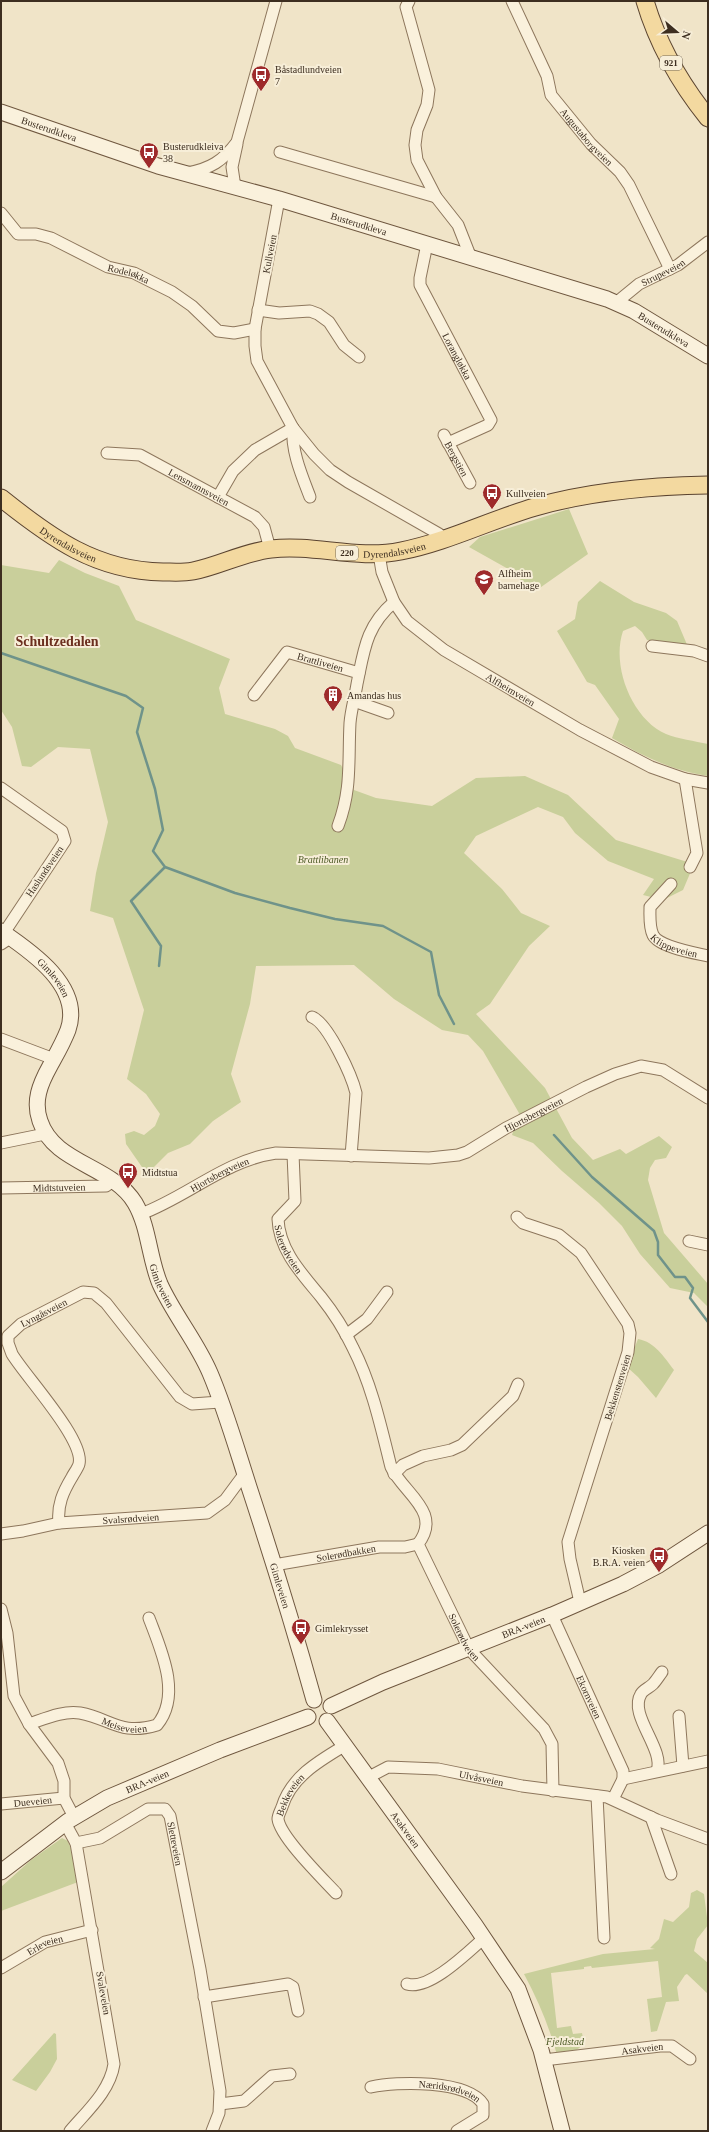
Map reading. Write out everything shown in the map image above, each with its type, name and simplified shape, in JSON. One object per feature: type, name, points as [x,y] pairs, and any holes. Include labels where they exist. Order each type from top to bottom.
[{"type":"main road","name":"921","points":[[645,1],[668,59],[689,94],[708,118]]},
{"type":"main road","name":"Dyrendalsveien","points":[[1,498],[49,535],[102,563],[146,572],[190,572],[270,549],[297,547],[343,553],[380,554],[413,548],[442,540],[535,507],[580,496],[635,489],[708,485]]},
{"type":"street","points":[[235,187],[232,167],[237,142],[276,1]]},
{"type":"street","points":[[409,1],[406,7],[429,90],[427,105],[417,130],[415,145],[417,160],[436,197],[458,225],[471,258]]},
{"type":"street","name":"Augustaborgveien","points":[[512,1],[547,76],[551,95],[591,144],[620,172],[629,185],[670,269]]},
{"type":"street","name":"Busterudkleva","points":[[1,112],[136,159],[279,199],[617,302],[708,356]]},
{"type":"street","points":[[186,173],[203,170],[214,165],[228,154],[237,142]]},
{"type":"street","points":[[280,152],[436,197]]},
{"type":"street","name":"Kullveien","points":[[279,199],[255,329],[257,361],[293,428],[314,454],[330,470],[439,534],[442,540]]},
{"type":"street","name":"Rodeløkka","points":[[1,213],[18,234],[36,234],[51,238],[108,267],[134,273],[172,292],[192,306],[218,330],[234,333],[255,329]]},
{"type":"street","name":"Strupeveien","points":[[617,302],[639,284],[670,269],[708,242]]},
{"type":"street","name":"Lorangløkka","points":[[427,244],[420,285],[491,420],[488,425],[446,439]]},
{"type":"street","points":[[258,310],[279,312],[310,311],[318,314],[329,322],[344,345],[359,357]]},
{"type":"street","points":[[218,497],[233,471],[255,450],[293,428]]},
{"type":"street","points":[[293,428],[292,439],[301,473],[310,497]]},
{"type":"street","name":"Bergstien","points":[[446,439],[470,483]]},
{"type":"street","name":"Lensmannsveien","points":[[107,453],[140,455],[255,517],[264,528],[270,549]]},
{"type":"street","name":"Alfheimveien","points":[[380,554],[380,564],[394,602],[408,621],[444,650],[617,750],[651,767],[685,779],[708,783]]},
{"type":"street","points":[[338,826],[346,806],[350,764],[350,724],[367,637],[380,614],[394,602]]},
{"type":"street","points":[[652,646],[694,651],[708,656]]},
{"type":"street","name":"Brattliveien","points":[[254,695],[287,652],[359,673]]},
{"type":"street","points":[[354,701],[388,713]]},
{"type":"street","points":[[685,779],[697,853],[690,867]]},
{"type":"street","name":"Haslundsveien","points":[[1,788],[62,831],[65,840],[4,937]]},
{"type":"street","name":"Klippeveien","points":[[671,884],[650,907],[653,935],[656,939],[668,945],[708,956]]},
{"type":"street","name":"Gimleveien","points":[[4,937],[46,967],[61,983],[69,999],[71,1007],[68,1030],[38,1092],[37,1107],[45,1134],[58,1148],[114,1180],[129,1196],[141,1214],[160,1285],[206,1363],[220,1402],[245,1473],[314,1700]]},
{"type":"street","points":[[312,1017],[318,1019],[329,1033],[354,1083],[356,1093],[351,1156]]},
{"type":"street","points":[[1,1039],[54,1059]]},
{"type":"street","name":"Hjortsbergveien","points":[[141,1214],[239,1163],[266,1154],[429,1158],[467,1152],[506,1128],[586,1087],[634,1068],[649,1067],[663,1070],[708,1098]]},
{"type":"street","points":[[1,1142],[45,1134]]},
{"type":"street","name":"Solerødveien","points":[[293,1154],[295,1201],[278,1219],[278,1228],[287,1250],[299,1272],[322,1298],[346,1335],[364,1374],[394,1474],[420,1504],[424,1514],[425,1532],[418,1544],[469,1649],[544,1729],[552,1744],[553,1791]]},
{"type":"street","name":"Midtstuveien","points":[[1,1188],[106,1186],[114,1180]]},
{"type":"street","name":"Bekkenstenveien","points":[[517,1218],[523,1222],[559,1235],[581,1253],[628,1324],[630,1333],[628,1352],[568,1542],[570,1559],[580,1602]]},
{"type":"street","points":[[689,1241],[708,1245]]},
{"type":"street","name":"Lyngåsveien","points":[[58,1523],[58,1506],[62,1494],[79,1464],[80,1456],[77,1447],[62,1422],[12,1354],[8,1343],[8,1336],[21,1324],[83,1292],[94,1293],[106,1304],[180,1397],[192,1404],[220,1402]]},
{"type":"street","points":[[346,1335],[367,1319],[387,1292]]},
{"type":"street","points":[[394,1474],[404,1465],[423,1456],[451,1450],[462,1445],[513,1396],[518,1384]]},
{"type":"street","name":"Svalsrødveien","points":[[1,1534],[30,1530],[58,1523],[207,1513],[225,1500],[245,1473]]},
{"type":"street","name":"BRA-veien","points":[[330,1706],[383,1682],[552,1615],[642,1574],[708,1533]]},
{"type":"street","name":"Solerødbakken","points":[[274,1565],[379,1548],[404,1547],[418,1544]]},
{"type":"street","points":[[1,1610],[7,1633],[14,1696],[29,1724],[58,1763],[64,1780],[64,1798],[76,1842]]},
{"type":"street","name":"Ekornveien","points":[[552,1615],[623,1771],[623,1779]]},
{"type":"street","name":"Meiseveien","points":[[29,1724],[71,1713],[80,1713],[133,1730],[157,1725],[167,1710],[169,1690],[166,1668],[149,1618]]},
{"type":"street","points":[[657,1771],[659,1762],[640,1712],[638,1701],[641,1693],[652,1685],[662,1672]]},
{"type":"street","points":[[314,1700],[324,1700],[330,1706],[331,1714],[327,1721],[318,1724],[310,1720],[308,1717],[307,1707],[314,1700]]},
{"type":"street","points":[[679,1716],[683,1766]]},
{"type":"street","name":"BRA-veien","points":[[1,1872],[70,1820],[107,1798],[148,1779],[308,1717]]},
{"type":"street","name":"Asakveien","points":[[327,1721],[484,1938],[518,1989],[527,2010],[544,2060],[562,2131]]},
{"type":"street","name":"Bekkeveien","points":[[336,1893],[300,1854],[282,1829],[278,1818],[283,1801],[294,1784],[319,1761],[344,1746]]},
{"type":"street","points":[[613,1799],[623,1779],[708,1761]]},
{"type":"street","name":"Ulvåsveien","points":[[367,1778],[388,1767],[432,1768],[553,1791],[597,1796],[613,1799],[651,1817],[708,1839]]},
{"type":"street","points":[[597,1796],[604,1938]]},
{"type":"street","name":"Dueveien","points":[[1,1804],[64,1798]]},
{"type":"street","name":"Sletteveien","points":[[76,1842],[100,1838],[148,1809],[165,1809],[170,1816],[220,2092],[220,2104],[216,2122],[212,2131]]},
{"type":"street","points":[[651,1817],[671,1874]]},
{"type":"street","name":"Svaleveien","points":[[70,2131],[108,2086],[112,2076],[114,2064],[76,1842]]},
{"type":"street","name":"Erleveien","points":[[1,1968],[45,1942],[92,1930]]},
{"type":"street","points":[[407,1984],[414,1986],[430,1980],[459,1960],[484,1938]]},
{"type":"street","points":[[204,1997],[288,1984],[293,1987],[296,1993],[298,2011]]},
{"type":"street","name":"Asakveien","points":[[544,2060],[660,2046],[672,2046],[690,2059]]},
{"type":"street","points":[[220,2104],[244,2101],[272,2076],[290,2074]]},
{"type":"street","name":"Næridsrødveien","points":[[371,2087],[410,2082],[452,2088],[474,2095],[483,2104],[483,2114],[457,2131]]},
{"type":"green space","points":[[569,509],[588,554],[534,592],[510,570],[469,547],[480,537]]},
{"type":"green space","name":"Brattlibanen","points":[[59,560],[85,573],[119,586],[136,620],[230,659],[219,688],[225,714],[275,729],[288,736],[295,748],[341,765],[354,790],[376,798],[432,806],[476,778],[525,776],[568,795],[616,840],[694,864],[683,890],[663,900],[643,895],[654,879],[608,861],[575,833],[563,817],[538,807],[476,836],[464,853],[502,889],[521,913],[550,926],[529,946],[490,1004],[476,1014],[545,1088],[572,1138],[593,1160],[620,1149],[626,1154],[659,1136],[672,1147],[666,1158],[655,1160],[650,1168],[648,1180],[664,1233],[708,1284],[708,1307],[694,1293],[670,1288],[640,1254],[622,1226],[599,1203],[562,1171],[533,1143],[512,1135],[519,1113],[483,1051],[468,1035],[442,1030],[394,999],[354,965],[256,966],[250,1004],[231,1074],[241,1102],[213,1121],[190,1144],[168,1153],[149,1172],[144,1170],[126,1144],[125,1134],[134,1131],[144,1135],[155,1126],[160,1114],[146,1094],[127,1079],[144,1010],[113,918],[90,911],[96,873],[108,822],[90,749],[58,747],[31,767],[22,766],[12,727],[1,710],[1,565],[49,573]]},
{"type":"green space","points":[[600,581],[634,602],[666,613],[677,621],[688,647],[647,640],[642,632],[635,626],[623,631],[620,645],[622,675],[634,704],[654,727],[671,736],[708,744],[708,776],[682,770],[658,762],[612,738],[619,719],[595,685],[587,682],[557,631],[575,619],[578,602]]},
{"type":"green space","points":[[638,1339],[649,1343],[654,1347],[663,1355],[674,1370],[656,1398],[638,1377],[627,1367]]},
{"type":"green space","points":[[62,1838],[68,1841],[73,1854],[78,1882],[1,1911],[1,1887],[31,1860]]},
{"type":"green space","name":"Fjeldstad","points":[[697,1890],[704,1894],[708,1925],[697,1939],[694,1951],[708,1963],[708,1994],[687,1974],[685,1975],[677,1987],[679,2001],[666,2002],[657,2031],[651,2032],[647,1999],[662,1997],[658,1961],[592,1968],[591,1966],[584,1967],[584,1969],[551,1973],[557,2028],[571,2026],[573,2034],[582,2033],[584,2043],[575,2051],[557,2055],[543,2013],[524,1974],[603,1954],[655,1949],[650,1948],[659,1939],[664,1919],[673,1922],[689,1907],[691,1893]]},
{"type":"green space","points":[[54,2033],[56,2034],[57,2059],[50,2072],[36,2091],[12,2080]]},
{"type":"waterway","points":[[1,653],[126,696],[143,708],[137,732],[155,789],[163,830],[153,851],[165,867],[131,901],[161,946],[159,966]]},
{"type":"waterway","points":[[165,867],[235,893],[290,908],[335,919],[383,926],[431,952],[439,995],[454,1024]]},
{"type":"waterway","points":[[554,1135],[592,1177],[654,1231],[658,1242],[658,1255],[675,1277],[685,1277],[693,1288],[690,1298],[708,1322]]},
{"type":"place","name":"Båstadlundveien 7","points":[[261,92]]},
{"type":"place","name":"Busterudkleiva 38","points":[[149,169]]},
{"type":"place","name":"Kullveien","points":[[492,510]]},
{"type":"place","name":"Alfheim barnehage","points":[[484,596]]},
{"type":"place","name":"Amandas hus","points":[[333,712]]},
{"type":"place","name":"Midtstua","points":[[128,1189]]},
{"type":"place","name":"Kiosken B.R.A. veien","points":[[659,1573]]},
{"type":"place","name":"Gimlekrysset","points":[[301,1645]]},
{"type":"district","name":"Schultzedalen","points":[[57,641]]}]
